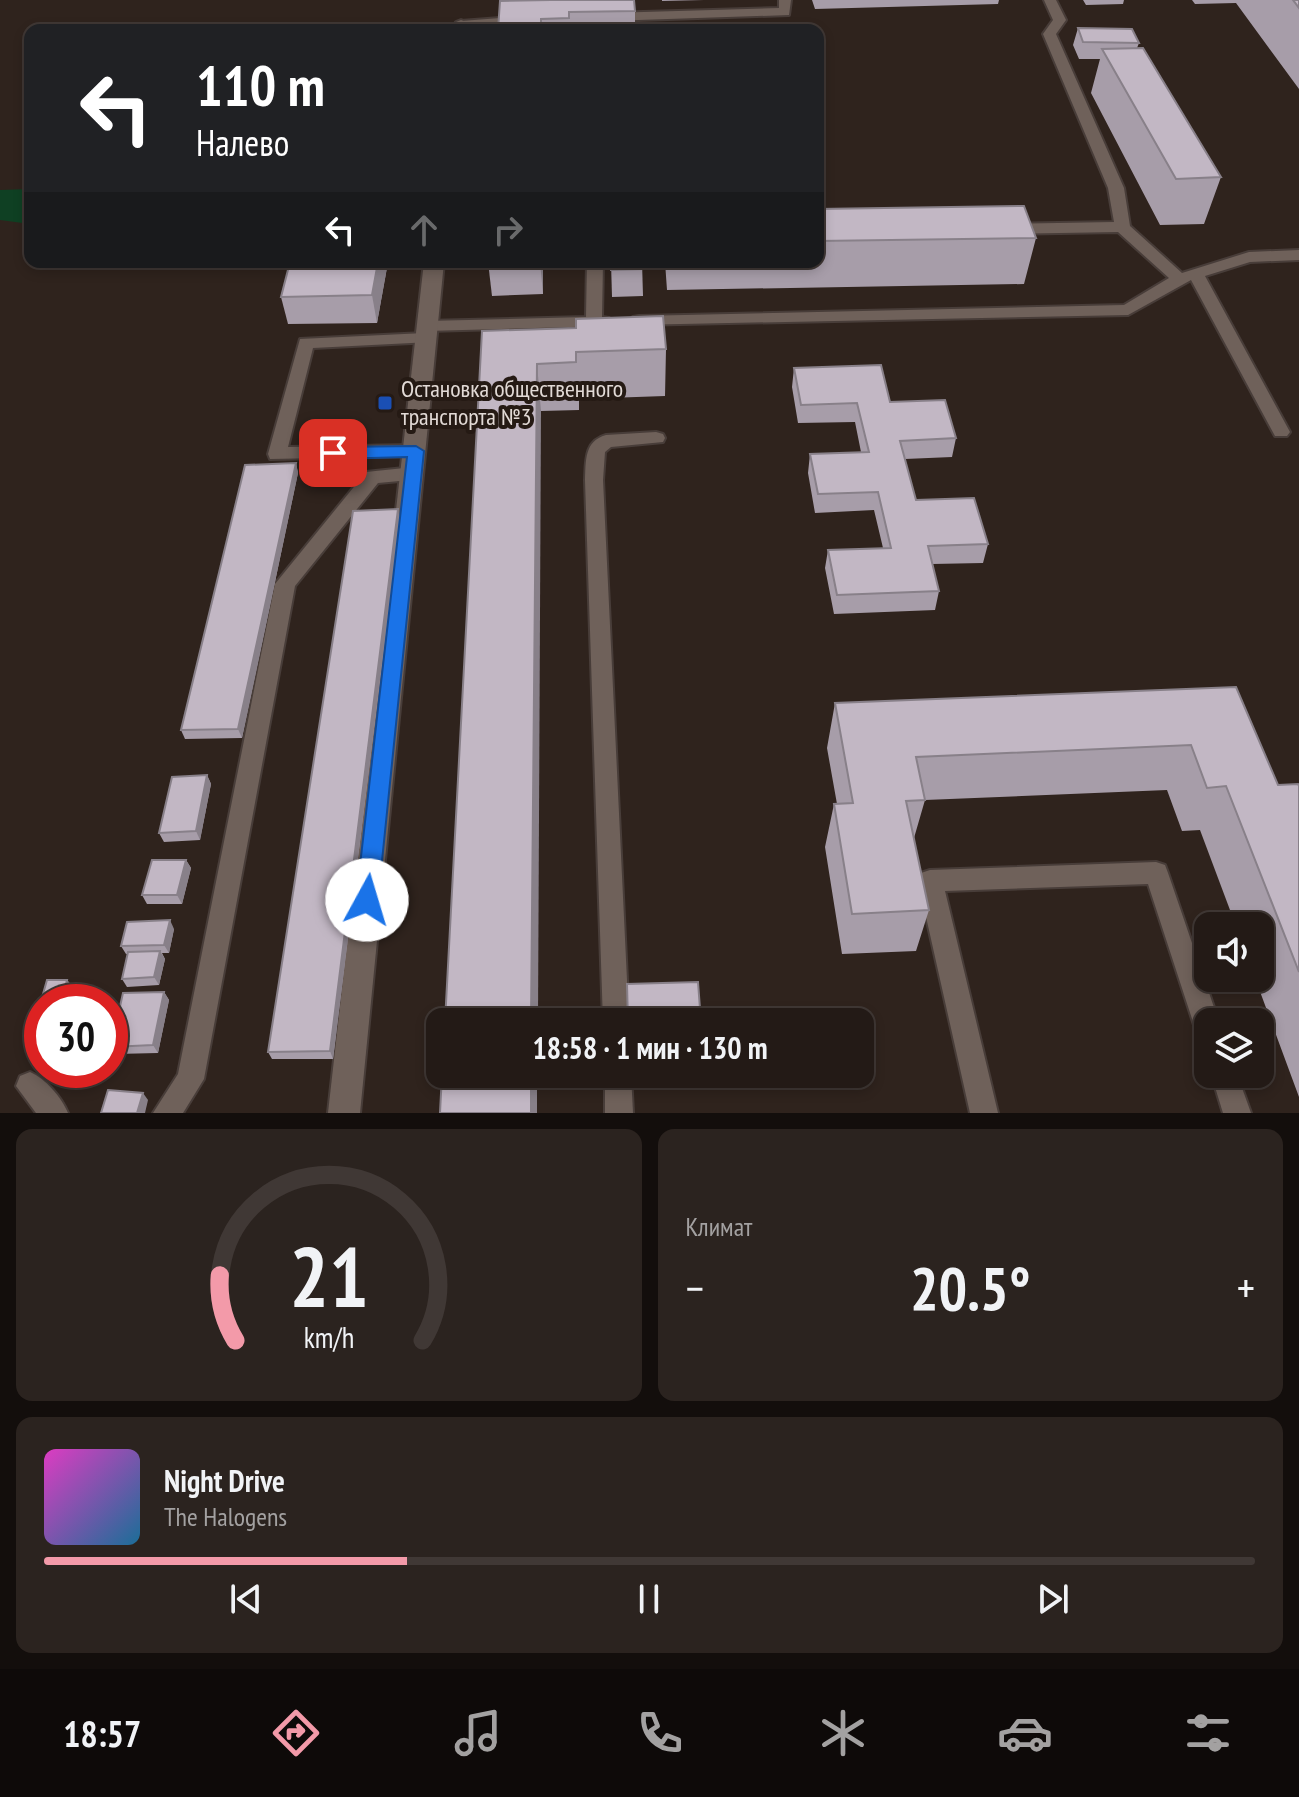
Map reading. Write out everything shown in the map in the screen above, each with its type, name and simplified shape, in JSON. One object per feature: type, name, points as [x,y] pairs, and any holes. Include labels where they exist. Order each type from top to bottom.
[{"type":"street","points":[[344,1113],[433,268]]},
{"type":"lane","points":[[602,17],[735,7],[785,12],[785,0]]},
{"type":"lane","points":[[1050,0],[1060,20],[1049,34],[1116,188],[1122,227]]},
{"type":"lane","points":[[496,24],[540,19]]},
{"type":"lane","points":[[994,229],[1122,227],[1187,276],[1281,432]]},
{"type":"lane","points":[[415,463],[277,454],[306,343],[594,322],[1128,310],[1187,276],[1249,257],[1299,255]]},
{"type":"lane","points":[[594,322],[595,268]]},
{"type":"lane","points":[[615,1008],[594,480],[596,450],[606,441],[656,438]]},
{"type":"lane","points":[[167,1113],[190,1079],[285,584],[373,477],[415,463]]},
{"type":"lane","points":[[984,1113],[930,881],[1156,873],[1201,1008]]},
{"type":"lane","points":[[32,1088],[54,1113]]},
{"type":"lane","points":[[618,1088],[619,1113]]},
{"type":"lane","points":[[1229,1088],[1237,1113]]},
{"type":"green space","points":[[24,189],[24,223],[0,220],[0,190]]},
{"type":"building","points":[[634,0],[635,11],[569,12],[569,18],[541,19],[541,24],[498,24],[500,1]]},
{"type":"building","points":[[1078,28],[1132,29],[1139,43],[1083,42]]},
{"type":"building","points":[[1143,48],[1221,177],[1176,179],[1102,49]]},
{"type":"building","points":[[1024,206],[1036,238],[824,241],[824,209]]},
{"type":"building","points":[[288,268],[377,268],[372,295],[281,297]]},
{"type":"building","points":[[611,268],[643,269],[611,270]]},
{"type":"building","points":[[663,316],[666,349],[576,352],[576,362],[537,364],[531,1008],[446,1008],[482,331],[576,328],[576,319]]},
{"type":"building","points":[[881,365],[890,402],[945,400],[956,438],[900,441],[916,500],[974,498],[988,544],[928,546],[939,591],[837,595],[828,550],[891,548],[878,492],[818,494],[810,454],[869,452],[857,403],[801,405],[794,368]]},
{"type":"building","points":[[296,463],[238,729],[181,730],[245,465]]},
{"type":"building","points":[[398,509],[330,1051],[268,1052],[353,511]]},
{"type":"building","points":[[1236,687],[1278,785],[1299,786],[1299,972],[1226,786],[1207,788],[1191,745],[916,757],[925,800],[906,801],[929,910],[852,914],[834,804],[853,803],[835,703]]},
{"type":"building","points":[[207,775],[196,831],[159,833],[172,777]]},
{"type":"building","points":[[152,860],[186,860],[177,895],[142,895]]},
{"type":"building","points":[[170,920],[164,945],[121,946],[127,922]]},
{"type":"building","points":[[160,951],[154,977],[122,979],[128,952]]},
{"type":"building","points":[[47,980],[67,980],[66,984],[46,984]]},
{"type":"building","points":[[698,982],[700,1008],[628,1008],[627,984]]},
{"type":"building","points":[[164,992],[153,1045],[128,1046],[128,993]]},
{"type":"building","points":[[441,1088],[531,1088],[531,1113],[440,1113]]},
{"type":"building","points":[[108,1090],[143,1093],[137,1113],[101,1113]]},
{"type":"place","name":"Остановка общественного транспорта №3","points":[[385,403]]},
{"type":"route","points":[[333,453],[416,451],[367,900]]}]
